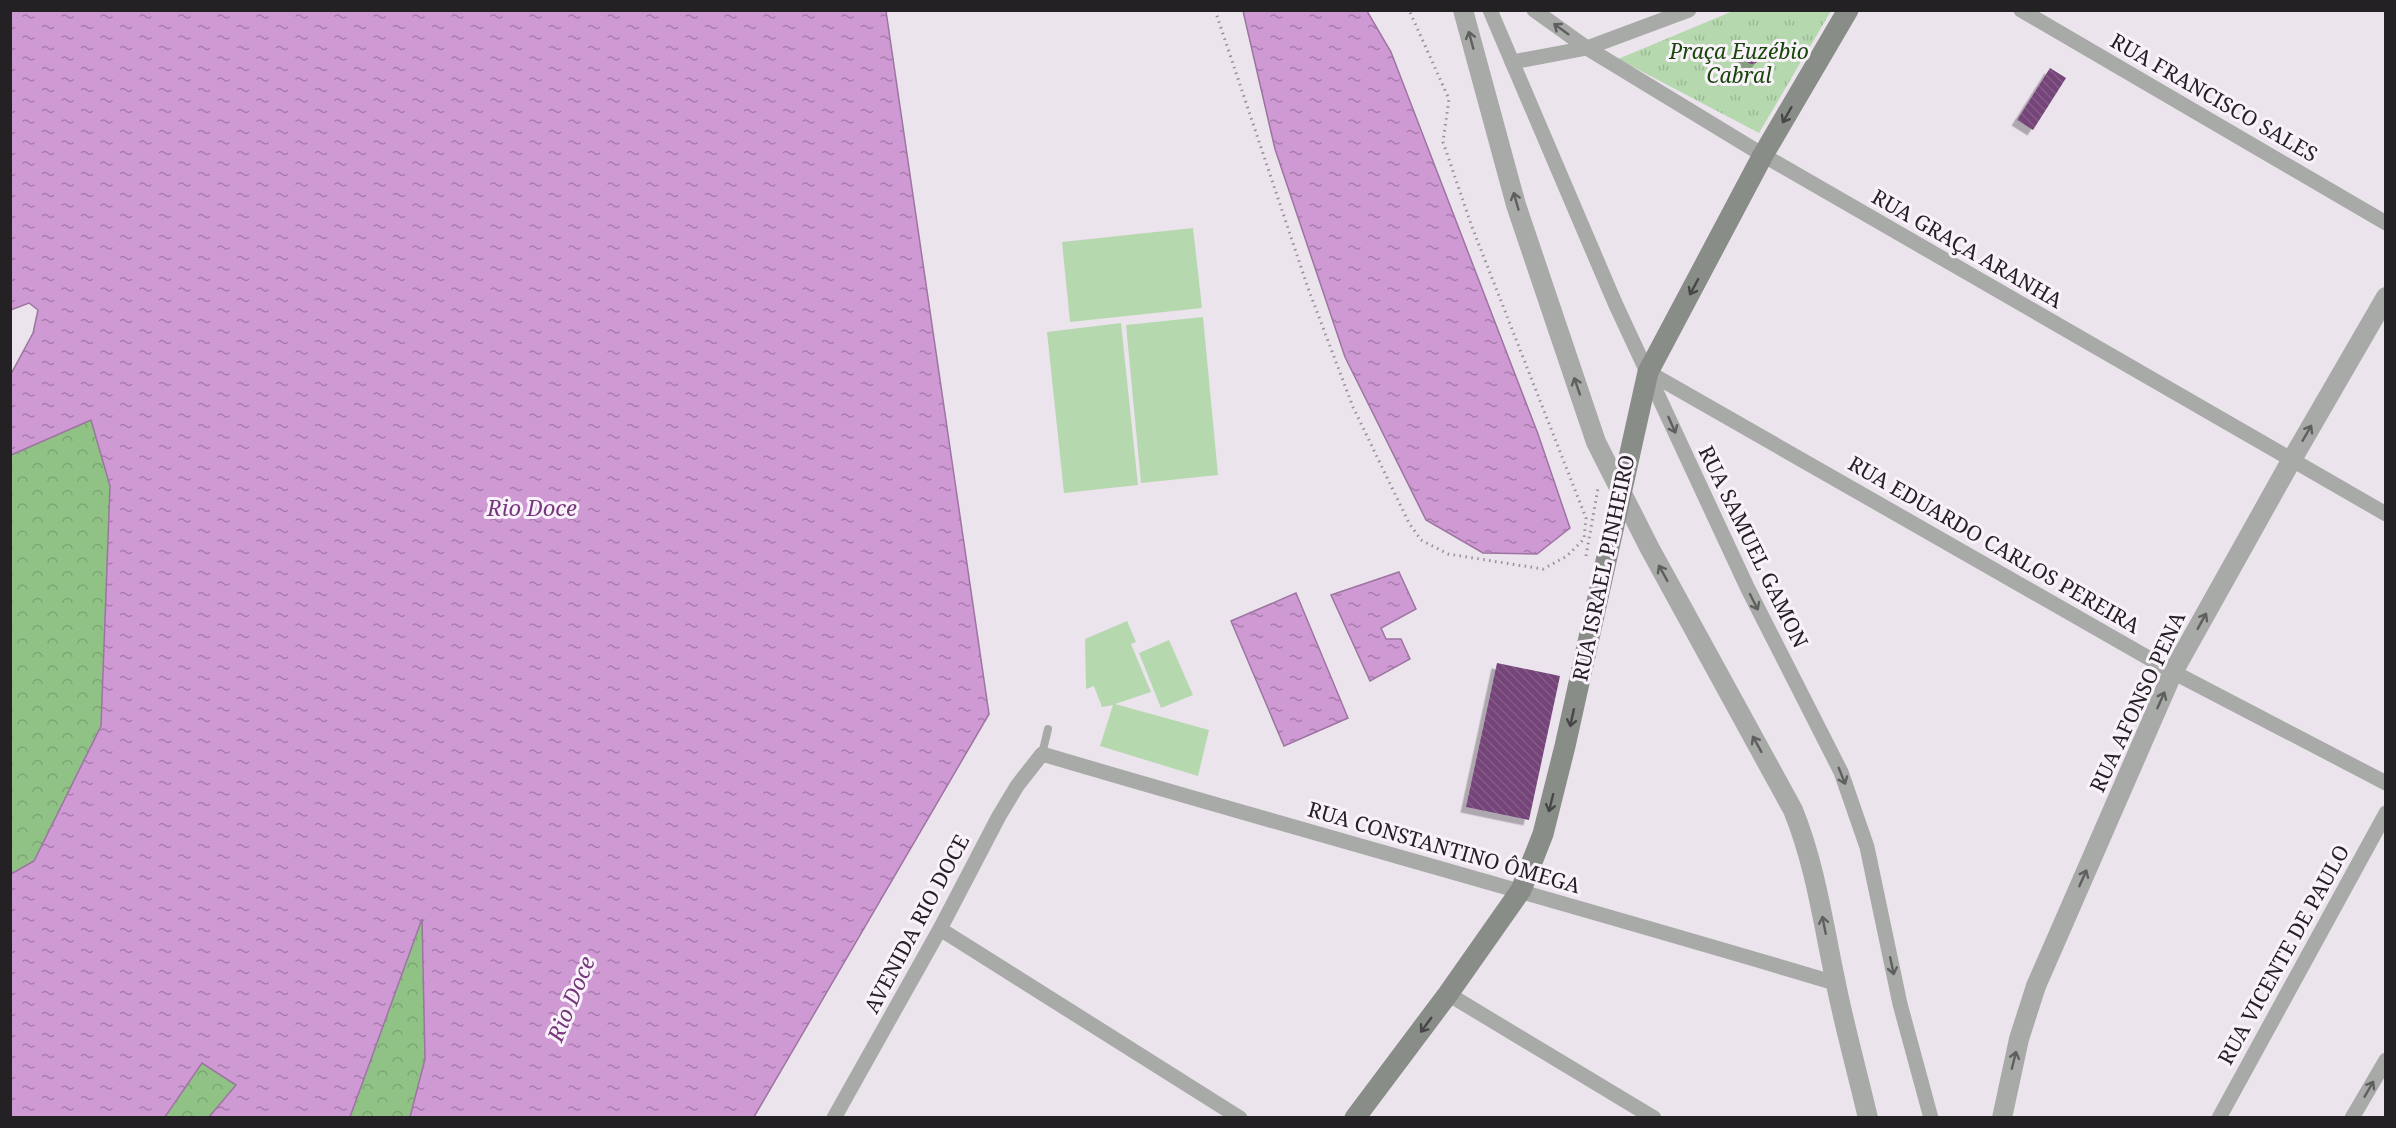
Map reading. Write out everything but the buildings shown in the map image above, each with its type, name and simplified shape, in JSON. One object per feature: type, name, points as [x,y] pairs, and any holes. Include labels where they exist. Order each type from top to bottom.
[{"type":"main road","name":"RUA ISRAEL PINHEIRO","points":[[1355,1118],[1449,994],[1521,890],[1543,834],[1565,746],[1648,372],[1763,155],[1848,10]]},
{"type":"street","points":[[1464,10],[1516,205],[1596,442],[1649,547],[1793,810],[1805,840],[1835,983],[1868,1118]]},
{"type":"street","name":"RUA SAMUEL GAMON","points":[[1490,10],[1615,303],[1748,589],[1841,772],[1867,847],[1900,1004],[1931,1118]]},
{"type":"street","name":"RUA GRAÇA ARANHA","points":[[1534,10],[1587,48],[1763,155],[2385,514]]},
{"type":"street","points":[[1512,62],[1587,48],[1689,10]]},
{"type":"street","name":"RUA FRANCISCO SALES","points":[[2021,10],[2385,223]]},
{"type":"street","name":"RUA AFONSO PENA","points":[[2002,1118],[2019,1039],[2036,986],[2173,672],[2385,297]]},
{"type":"street","name":"RUA EDUARDO CARLOS PEREIRA","points":[[1648,372],[2173,672],[2385,783]]},
{"type":"street","name":"RUA CONSTANTINO ÔMEGA","points":[[1042,754],[1521,890],[1835,983]]},
{"type":"street","name":"AVENIDA RIO DOCE","points":[[835,1117],[940,929],[999,816],[1017,786],[1042,754]]},
{"type":"street","name":"RUA VICENTE DE PAULO","points":[[2219,1118],[2385,813]]},
{"type":"street","points":[[940,929],[1240,1118]]},
{"type":"street","points":[[1449,994],[1654,1118]]},
{"type":"street","points":[[2352,1118],[2385,1060]]},
{"type":"lane","points":[[1042,754],[1048,729]]},
{"type":"path","points":[[1215,10],[1312,299],[1353,407],[1409,524],[1421,540],[1448,554],[1543,569],[1567,556],[1584,539],[1586,518],[1472,227],[1443,142],[1449,99],[1409,10]]},
{"type":"green space","name":"Praça Euzébio Cabral","points":[[1733,11],[1831,11],[1759,133],[1618,59]]},
{"type":"green space","points":[[1193,228],[1202,308],[1070,322],[1062,242]]},
{"type":"green space","points":[[1203,317],[1218,475],[1141,483],[1126,325]]},
{"type":"green space","points":[[1121,323],[1138,485],[1064,493],[1047,332]]},
{"type":"green space","points":[[91,420],[110,486],[101,726],[34,862],[11,874],[11,455]]},
{"type":"green space","points":[[1127,621],[1136,642],[1131,644],[1151,692],[1115,704],[1209,730],[1198,776],[1100,746],[1113,705],[1102,707],[1094,686],[1086,689],[1085,639]]},
{"type":"green space","points":[[1169,640],[1193,695],[1161,708],[1139,653]]},
{"type":"green space","points":[[422,917],[425,1059],[410,1117],[350,1118]]},
{"type":"green space","points":[[202,1063],[237,1085],[209,1117],[165,1118]]},
{"type":"water","name":"Rio Doce","points":[[11,10],[886,11],[989,714],[754,1117],[410,1117],[425,1059],[422,919],[350,1117],[209,1117],[236,1085],[202,1063],[165,1117],[11,1117],[11,874],[34,861],[101,726],[110,486],[91,420],[11,455],[11,374],[33,333],[38,310],[29,303],[11,310]]},
{"type":"water","points":[[1243,11],[1367,11],[1391,52],[1538,434],[1570,528],[1537,554],[1483,553],[1426,520],[1345,357],[1275,149]]},
{"type":"water","points":[[1399,572],[1416,609],[1381,628],[1386,639],[1401,639],[1410,659],[1370,681],[1331,595]]},
{"type":"water","points":[[1296,593],[1348,718],[1284,746],[1231,621]]}]
